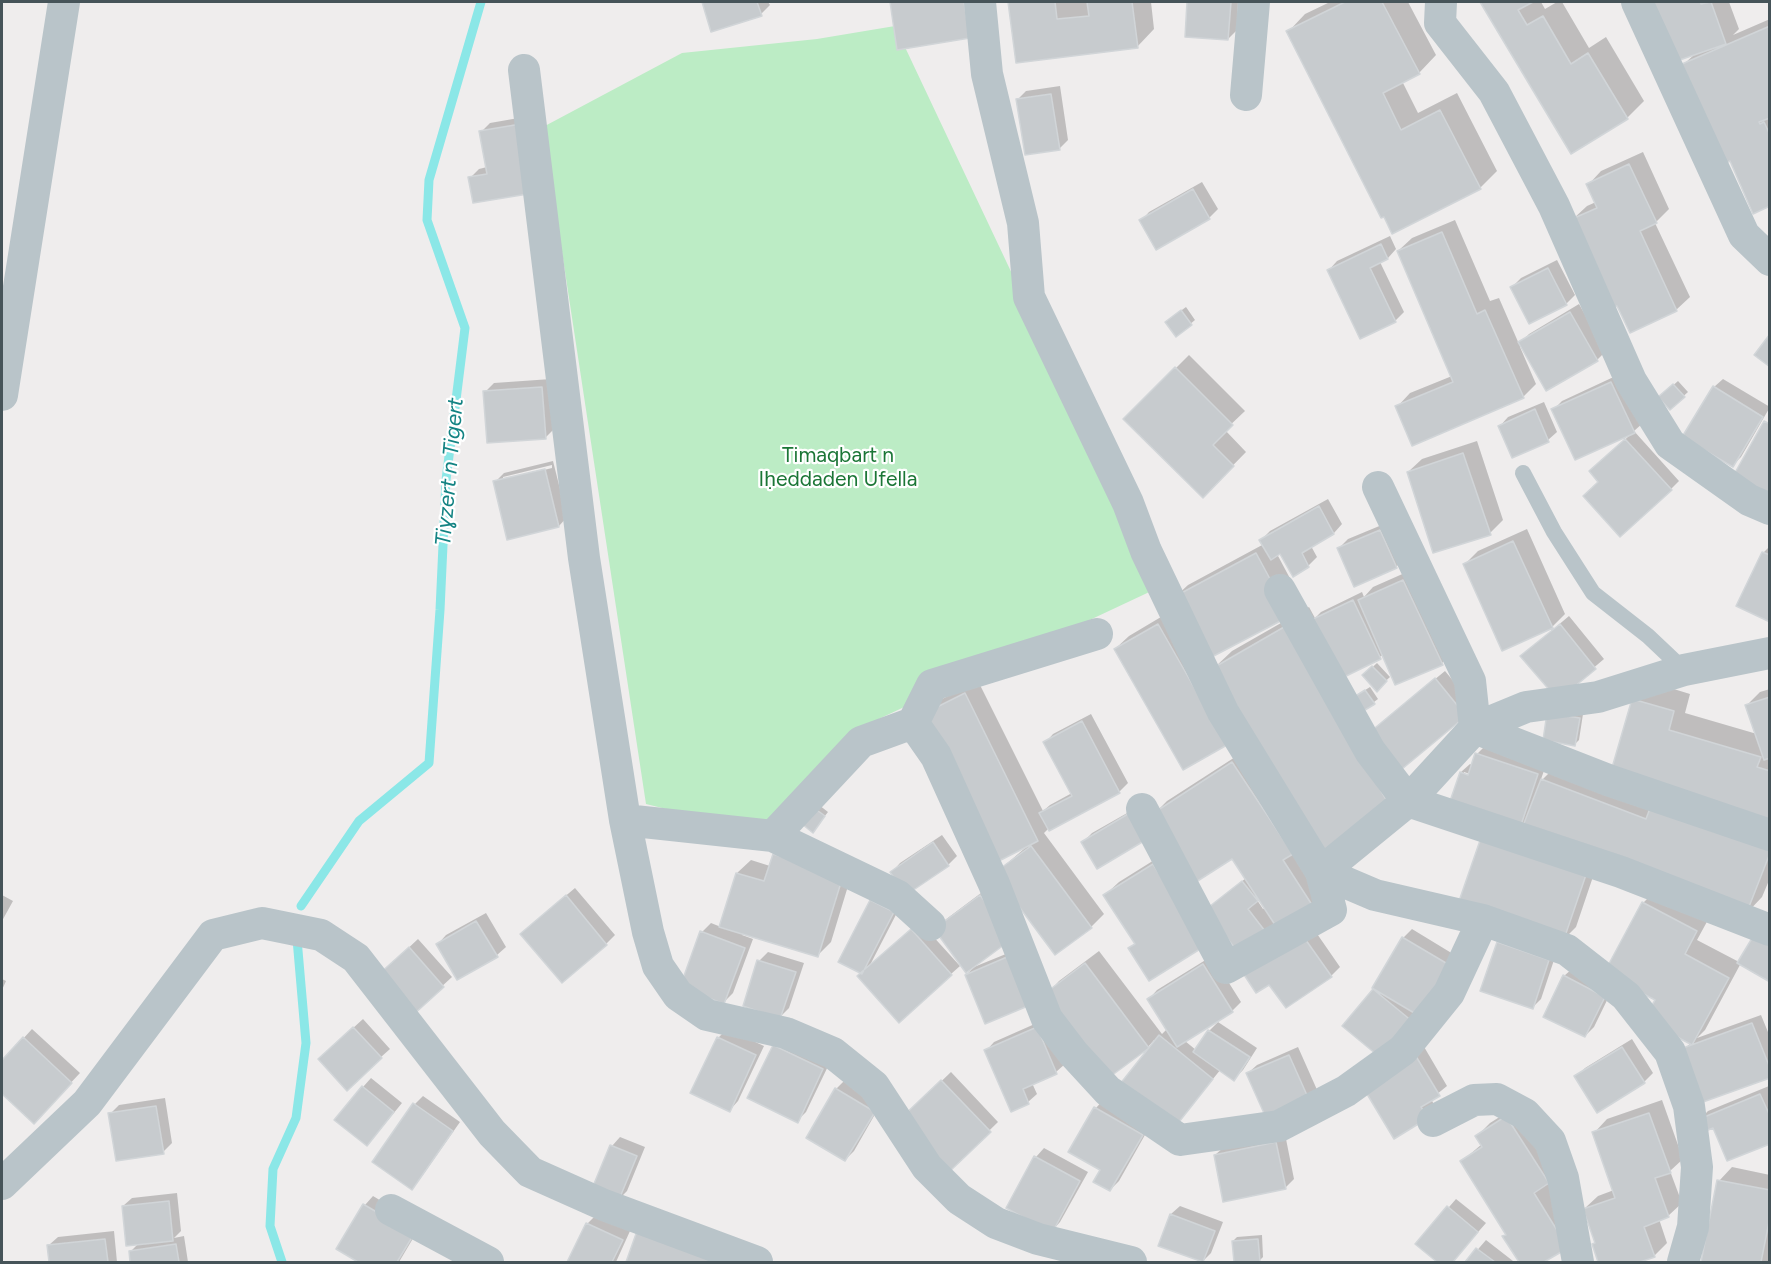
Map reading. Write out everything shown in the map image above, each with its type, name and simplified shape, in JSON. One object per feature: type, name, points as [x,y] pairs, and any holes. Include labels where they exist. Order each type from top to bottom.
[{"type":"street","points":[[2,395],[64,2]]},
{"type":"street","points":[[980,2],[987,74],[1023,223],[1029,297],[1128,503],[1146,552],[1223,712],[1321,872],[1331,910],[1226,968],[1142,809]]},
{"type":"street","points":[[1246,95],[1254,2]]},
{"type":"street","points":[[1637,2],[1744,235],[1770,260]]},
{"type":"street","points":[[1435,9],[1494,92],[1554,206],[1631,381],[1670,444],[1749,501],[1770,508]]},
{"type":"street","points":[[524,70],[584,558],[625,820],[648,932],[658,966],[678,995],[707,1015],[786,1033],[833,1053],[874,1086],[927,1167],[959,1199],[996,1223],[1038,1239],[1131,1263]]},
{"type":"street","points":[[1378,487],[1470,681],[1475,728]]},
{"type":"street","points":[[1280,590],[1370,751],[1408,801],[1621,872],[1770,930]]},
{"type":"street","points":[[773,836],[861,742],[913,723],[932,685],[1097,634]]},
{"type":"street","points":[[1321,872],[1408,801],[1475,728],[1526,707],[1598,697],[1684,670],[1770,653]]},
{"type":"street","points":[[913,723],[936,756],[980,852],[1047,1019],[1073,1053],[1108,1091],[1180,1140],[1279,1126],[1346,1091],[1403,1050],[1449,993],[1483,920]]},
{"type":"street","points":[[1475,728],[1608,780],[1770,835]]},
{"type":"street","points":[[625,820],[773,836],[898,896],[930,925]]},
{"type":"street","points":[[1321,872],[1375,895],[1483,920],[1567,950],[1626,996],[1670,1052],[1689,1106],[1697,1167],[1694,1227],[1683,1263]]},
{"type":"street","points":[[2,1184],[87,1103],[213,935],[262,923],[321,935],[356,958],[492,1133],[530,1172],[604,1205],[757,1263]]},
{"type":"street","points":[[1433,1121],[1474,1100],[1497,1099],[1525,1114],[1550,1141],[1560,1168],[1578,1263]]},
{"type":"street","points":[[391,1210],[488,1263]]},
{"type":"lane","points":[[1523,473],[1554,532],[1593,593],[1648,636],[1684,670]]},
{"type":"green space","name":"Timaqbart n Iḥeddaden Ufella","points":[[895,26],[1160,587],[851,732],[759,832],[646,804],[543,127],[682,53],[817,39]]},
{"type":"building","points":[[702,2],[757,2],[762,16],[711,32]]},
{"type":"building","points":[[890,2],[964,2],[970,38],[897,50]]},
{"type":"building","points":[[1008,2],[1055,2],[1057,19],[1089,16],[1087,2],[1132,2],[1138,48],[1016,63]]},
{"type":"building","points":[[1187,2],[1231,2],[1228,40],[1185,37]]},
{"type":"building","points":[[1345,2],[1382,2],[1420,74],[1383,93],[1401,130],[1440,110],[1481,189],[1392,234],[1384,217],[1381,218],[1286,31]]},
{"type":"building","points":[[1480,2],[1533,2],[1518,10],[1527,25],[1543,16],[1571,64],[1588,53],[1628,119],[1571,154]]},
{"type":"building","points":[[1649,2],[1700,2],[1701,4],[1711,2],[1726,44],[1671,63]]},
{"type":"building","points":[[1770,26],[1770,118],[1759,122],[1760,124],[1764,122],[1770,135],[1770,206],[1753,214],[1730,161],[1726,163],[1682,64]]},
{"type":"building","points":[[1051,94],[1060,150],[1025,155],[1016,99]]},
{"type":"building","points":[[521,124],[534,193],[473,203],[468,177],[487,174],[479,131]]},
{"type":"building","points":[[1629,164],[1657,223],[1640,231],[1677,311],[1630,333],[1617,306],[1613,308],[1572,219],[1597,208],[1586,184]]},
{"type":"building","points":[[1193,189],[1210,219],[1156,250],[1139,220]]},
{"type":"building","points":[[1442,232],[1477,314],[1485,310],[1524,398],[1412,446],[1395,406],[1453,382],[1397,251]]},
{"type":"building","points":[[1381,244],[1388,259],[1370,268],[1396,322],[1360,339],[1327,270]]},
{"type":"building","points":[[1548,268],[1567,305],[1529,324],[1510,287]]},
{"type":"building","points":[[1181,310],[1192,325],[1176,337],[1165,322]]},
{"type":"building","points":[[1570,312],[1598,361],[1546,391],[1518,342]]},
{"type":"building","points":[[1770,334],[1770,367],[1754,355]]},
{"type":"building","points":[[1175,367],[1233,425],[1213,445],[1234,466],[1203,498],[1123,419]]},
{"type":"building","points":[[1611,382],[1635,433],[1575,460],[1551,409]]},
{"type":"building","points":[[1673,384],[1685,397],[1670,410],[1658,397]]},
{"type":"building","points":[[1713,386],[1763,417],[1733,467],[1682,437]]},
{"type":"building","points":[[542,387],[546,439],[487,443],[483,391]]},
{"type":"building","points":[[1535,409],[1549,442],[1512,458],[1498,426]]},
{"type":"building","points":[[1764,421],[1770,424],[1770,499],[1732,478]]},
{"type":"building","points":[[1625,439],[1672,490],[1620,537],[1583,496],[1598,482],[1589,471]]},
{"type":"building","points":[[1463,453],[1491,535],[1433,553],[1407,472]]},
{"type":"building","points":[[545,469],[559,527],[507,540],[493,481]]},
{"type":"building","points":[[1319,506],[1334,534],[1302,553],[1309,567],[1293,577],[1280,554],[1271,560],[1259,540]]},
{"type":"building","points":[[1380,530],[1397,568],[1354,587],[1337,548]]},
{"type":"building","points":[[1513,541],[1553,628],[1502,651],[1463,564]]},
{"type":"building","points":[[1762,552],[1770,555],[1770,622],[1736,606]]},
{"type":"building","points":[[1256,553],[1290,616],[1206,660],[1172,598]]},
{"type":"building","points":[[1403,580],[1443,665],[1395,685],[1358,600]]},
{"type":"building","points":[[1353,600],[1381,659],[1340,679],[1311,620]]},
{"type":"building","points":[[1291,623],[1325,694],[1393,812],[1323,862],[1213,668]]},
{"type":"building","points":[[1158,624],[1227,745],[1183,770],[1114,649]]},
{"type":"building","points":[[1560,624],[1596,669],[1558,700],[1520,656]]},
{"type":"building","points":[[1372,666],[1387,681],[1377,692],[1362,675]]},
{"type":"building","points":[[1435,678],[1466,716],[1396,774],[1364,737]]},
{"type":"building","points":[[1365,690],[1375,704],[1355,716],[1346,702]]},
{"type":"building","points":[[965,693],[1038,841],[995,863],[921,715]]},
{"type":"building","points":[[1770,697],[1770,758],[1764,760],[1745,705]]},
{"type":"building","points":[[1632,699],[1674,711],[1669,730],[1761,757],[1757,767],[1770,771],[1770,825],[1609,778]]},
{"type":"building","points":[[1547,713],[1580,718],[1575,746],[1543,740]]},
{"type":"building","points":[[1082,721],[1120,793],[1049,831],[1039,813],[1072,796],[1043,742]]},
{"type":"building","points":[[1475,753],[1538,774],[1519,831],[1448,807],[1460,772],[1468,775]]},
{"type":"building","points":[[1232,762],[1293,854],[1283,860],[1316,911],[1281,934],[1232,859],[1196,882],[1152,814]]},
{"type":"building","points":[[1541,779],[1646,819],[1652,803],[1770,843],[1770,853],[1745,917],[1521,831]]},
{"type":"building","points":[[814,808],[825,816],[813,833],[802,824]]},
{"type":"building","points":[[1133,811],[1149,838],[1097,869],[1081,842]]},
{"type":"building","points":[[1484,829],[1589,866],[1563,942],[1458,904]]},
{"type":"building","points":[[933,842],[949,866],[906,895],[890,872]]},
{"type":"building","points":[[1031,846],[1092,928],[1055,955],[994,873]]},
{"type":"building","points":[[773,854],[843,876],[818,957],[719,927],[736,873],[764,881]]},
{"type":"building","points":[[1153,864],[1205,946],[1149,981],[1128,948],[1135,944],[1103,895]]},
{"type":"building","points":[[1242,881],[1258,901],[1248,909],[1268,935],[1241,956],[1205,910]]},
{"type":"building","points":[[566,895],[607,945],[562,983],[520,934]]},
{"type":"building","points":[[980,895],[1012,939],[966,973],[934,929]]},
{"type":"building","points":[[870,900],[894,912],[862,974],[838,962]]},
{"type":"building","points":[[1642,902],[1697,931],[1685,954],[1729,978],[1692,1045],[1644,1019],[1655,1000],[1604,973]]},
{"type":"building","points":[[476,921],[498,957],[457,980],[436,944]]},
{"type":"building","points":[[911,929],[952,975],[899,1023],[857,976]]},
{"type":"building","points":[[1757,930],[1770,938],[1770,982],[1737,963]]},
{"type":"building","points":[[700,931],[745,948],[724,1004],[680,987]]},
{"type":"building","points":[[1303,936],[1332,977],[1286,1008],[1269,985],[1256,993],[1239,967]]},
{"type":"building","points":[[1402,937],[1451,966],[1421,1017],[1372,988]]},
{"type":"building","points":[[1497,942],[1549,960],[1533,1009],[1480,991]]},
{"type":"building","points":[[409,947],[444,987],[413,1015],[378,975]]},
{"type":"building","points":[[1014,954],[1035,1003],[985,1024],[965,975]]},
{"type":"building","points":[[757,960],[796,972],[780,1019],[743,1006]]},
{"type":"building","points":[[1085,963],[1149,1048],[1107,1079],[1044,994]]},
{"type":"building","points":[[1203,964],[1233,1012],[1177,1047],[1147,999]]},
{"type":"building","points":[[1563,975],[1605,997],[1585,1037],[1543,1017]]},
{"type":"building","points":[[1373,989],[1413,1022],[1382,1059],[1342,1026]]},
{"type":"building","points":[[1752,1023],[1770,1068],[1770,1078],[1703,1102],[1683,1048]]},
{"type":"building","points":[[353,1027],[382,1058],[347,1091],[318,1059]]},
{"type":"building","points":[[1037,1027],[1057,1074],[1023,1089],[1029,1104],[1011,1112],[984,1050]]},
{"type":"building","points":[[1208,1030],[1250,1057],[1234,1081],[1193,1052]]},
{"type":"building","points":[[1159,1035],[1213,1079],[1175,1127],[1120,1084]]},
{"type":"building","points":[[23,1037],[72,1083],[34,1124],[2,1094],[2,1060]]},
{"type":"building","points":[[717,1037],[756,1055],[730,1112],[690,1093]]},
{"type":"building","points":[[773,1045],[823,1069],[798,1123],[747,1098]]},
{"type":"building","points":[[1622,1047],[1645,1083],[1597,1113],[1574,1076]]},
{"type":"building","points":[[1414,1053],[1440,1096],[1421,1107],[1428,1118],[1394,1139],[1361,1084]]},
{"type":"building","points":[[1289,1055],[1310,1102],[1267,1120],[1246,1073]]},
{"type":"building","points":[[941,1080],[991,1132],[949,1172],[899,1120]]},
{"type":"building","points":[[362,1086],[394,1112],[367,1146],[334,1120]]},
{"type":"building","points":[[835,1088],[875,1112],[845,1161],[806,1138]]},
{"type":"building","points":[[1760,1094],[1770,1116],[1770,1144],[1727,1161],[1713,1128],[1703,1132],[1697,1120]]},
{"type":"building","points":[[413,1103],[453,1131],[412,1190],[372,1162]]},
{"type":"building","points":[[156,1106],[164,1154],[116,1161],[108,1113]]},
{"type":"building","points":[[1094,1107],[1143,1135],[1110,1191],[1093,1182],[1100,1170],[1068,1152]]},
{"type":"building","points":[[1649,1113],[1671,1173],[1655,1178],[1669,1217],[1644,1227],[1655,1257],[1640,1262],[1598,1262],[1592,1244],[1595,1243],[1583,1209],[1615,1198],[1592,1132]]},
{"type":"building","points":[[1506,1116],[1549,1183],[1534,1193],[1568,1248],[1544,1262],[1519,1262],[1502,1236],[1506,1235],[1460,1161],[1482,1147],[1475,1136]]},
{"type":"building","points":[[1276,1142],[1286,1189],[1223,1202],[1214,1155]]},
{"type":"building","points":[[610,1145],[637,1156],[618,1202],[591,1191]]},
{"type":"building","points":[[1034,1156],[1080,1181],[1052,1233],[1006,1208]]},
{"type":"building","points":[[1717,1180],[1770,1190],[1770,1217],[1761,1262],[1701,1262]]},
{"type":"building","points":[[169,1201],[173,1241],[126,1246],[122,1206]]},
{"type":"building","points":[[363,1204],[414,1234],[397,1262],[358,1262],[336,1249]]},
{"type":"building","points":[[1447,1206],[1478,1232],[1453,1262],[1437,1262],[1415,1244]]},
{"type":"building","points":[[1170,1214],[1215,1231],[1203,1262],[1158,1246]]},
{"type":"building","points":[[586,1223],[623,1240],[612,1262],[567,1262]]},
{"type":"building","points":[[637,1231],[726,1262],[626,1262]]},
{"type":"building","points":[[105,1239],[108,1262],[49,1262],[47,1245]]},
{"type":"building","points":[[1258,1239],[1260,1262],[1234,1262],[1232,1241]]},
{"type":"building","points":[[176,1244],[179,1262],[130,1262],[129,1251]]},
{"type":"building","points":[[1476,1248],[1495,1262],[1465,1262]]},
{"type":"waterway","name":"Tiɣzert n Tigert","points":[[301,906],[359,821],[429,763],[440,610],[446,480],[465,328],[427,220],[429,180],[481,2]]},
{"type":"waterway","name":"Tiɣzert n Tigert","points":[[282,1262],[270,1226],[273,1169],[296,1118],[306,1043],[297,939]]}]
